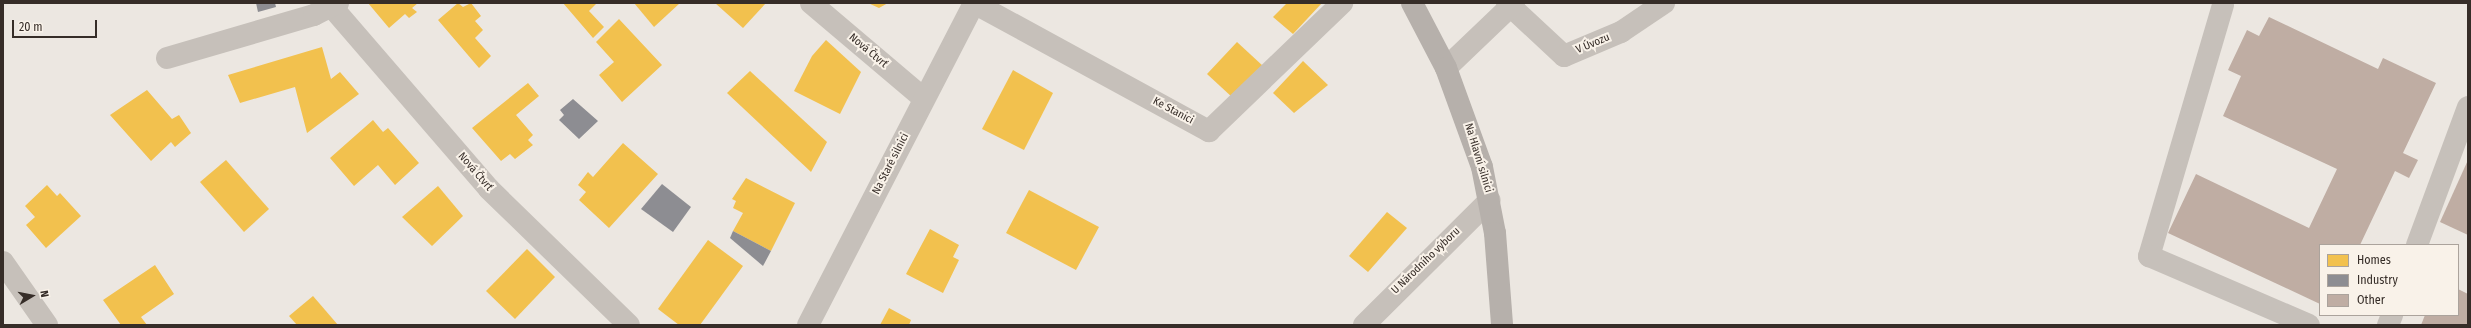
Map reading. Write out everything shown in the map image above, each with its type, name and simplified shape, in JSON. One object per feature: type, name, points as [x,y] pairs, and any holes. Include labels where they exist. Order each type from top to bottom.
[{"type":"street","name":"Nová Čtvrť","points":[[811,3],[924,99]]},
{"type":"street","name":"Na Staré silnici","points":[[808,325],[974,3]]},
{"type":"street","name":"Ke Stanici","points":[[974,3],[1209,131],[1342,3]]},
{"type":"street","name":"Na Hlavní silnici","points":[[1412,3],[1446,68],[1473,137],[1490,200],[1502,325]]},
{"type":"street","name":"V Úvozu","points":[[1510,4],[1564,56],[1621,32],[1664,3]]},
{"type":"street","points":[[1446,68],[1510,4]]},
{"type":"street","name":"Nová Čtvrť","points":[[167,58],[335,5],[489,189],[629,325]]},
{"type":"street","points":[[2223,5],[2149,256],[2309,325]]},
{"type":"street","points":[[2417,244],[2468,107]]},
{"type":"street","name":"U Národního výboru","points":[[1364,325],[1490,200]]},
{"type":"street","points":[[3,262],[48,325]]},
{"type":"building: Homes","points":[[368,3],[418,3],[412,8],[417,12],[409,18],[405,14],[389,28]]},
{"type":"building: Homes","points":[[458,3],[463,7],[471,3],[481,16],[475,21],[483,30],[475,38],[491,56],[479,68],[438,20]]},
{"type":"building: Homes","points":[[563,3],[597,3],[589,11],[604,27],[593,38]]},
{"type":"building: Homes","points":[[634,3],[680,3],[654,27]]},
{"type":"building: Homes","points":[[715,3],[766,3],[743,28]]},
{"type":"building: Homes","points":[[868,3],[888,3],[879,8]]},
{"type":"building: Homes","points":[[1287,3],[1322,3],[1293,34],[1273,17]]},
{"type":"building: Homes","points":[[619,19],[662,65],[622,102],[599,75],[614,62],[596,42]]},
{"type":"building: Homes","points":[[826,40],[861,72],[840,114],[794,91],[812,56]]},
{"type":"building: Homes","points":[[1237,42],[1263,66],[1233,98],[1207,74]]},
{"type":"building: Homes","points":[[322,47],[331,79],[340,72],[359,94],[307,133],[295,87],[240,103],[228,75]]},
{"type":"building: Homes","points":[[1303,61],[1328,85],[1294,113],[1273,93]]},
{"type":"building: Homes","points":[[1013,70],[1053,93],[1024,150],[982,129]]},
{"type":"building: Homes","points":[[750,71],[827,142],[811,172],[727,93]]},
{"type":"building: Homes","points":[[528,83],[539,96],[516,115],[533,135],[528,140],[533,145],[515,159],[510,154],[501,161],[472,128]]},
{"type":"building: Homes","points":[[147,90],[172,119],[179,115],[191,133],[175,147],[171,142],[151,161],[110,115]]},
{"type":"building: Homes","points":[[373,120],[383,132],[388,128],[419,163],[395,185],[378,165],[354,186],[330,158]]},
{"type":"building: Homes","points":[[623,143],[658,174],[609,228],[579,200],[586,192],[578,185],[588,172],[593,177]]},
{"type":"building: Homes","points":[[226,160],[269,209],[244,232],[200,182]]},
{"type":"building: Homes","points":[[746,178],[795,203],[771,251],[733,231],[743,213],[733,208],[736,201],[732,199]]},
{"type":"building: Homes","points":[[47,185],[57,196],[60,193],[81,216],[46,248],[26,225],[35,217],[25,206]]},
{"type":"building: Homes","points":[[438,186],[463,216],[432,246],[402,217]]},
{"type":"building: Homes","points":[[1029,190],[1099,227],[1076,270],[1006,233]]},
{"type":"building: Homes","points":[[1387,212],[1407,228],[1368,272],[1349,256]]},
{"type":"building: Homes","points":[[930,229],[959,245],[953,257],[959,260],[943,293],[906,274]]},
{"type":"building: Homes","points":[[708,240],[743,266],[700,325],[679,325],[658,309]]},
{"type":"building: Homes","points":[[527,249],[555,277],[515,319],[486,291]]},
{"type":"building: Homes","points":[[155,265],[174,294],[141,317],[147,325],[121,325],[103,300]]},
{"type":"building: Homes","points":[[313,296],[338,325],[297,325],[289,316]]},
{"type":"building: Homes","points":[[889,308],[911,320],[909,325],[880,325]]},
{"type":"building: Industry","points":[[256,3],[275,3],[276,7],[258,12]]},
{"type":"building: Industry","points":[[573,99],[598,121],[579,139],[559,120],[564,115],[560,110]]},
{"type":"building: Industry","points":[[662,184],[691,207],[673,232],[641,209]]},
{"type":"building: Industry","points":[[733,231],[771,251],[763,266],[730,238]]},
{"type":"building: Other","points":[[2269,17],[2378,69],[2383,58],[2436,83],[2403,153],[2418,160],[2409,178],[2395,171],[2360,244],[2319,244],[2319,304],[2168,233],[2196,174],[2309,228],[2337,169],[2223,116],[2241,76],[2228,70],[2247,30],[2259,36]]},
{"type":"building: Other","points":[[2468,160],[2468,235],[2440,222]]},
{"type":"building: Other","points":[[2459,290],[2468,294],[2468,325],[2421,325],[2425,316],[2459,316]]}]
